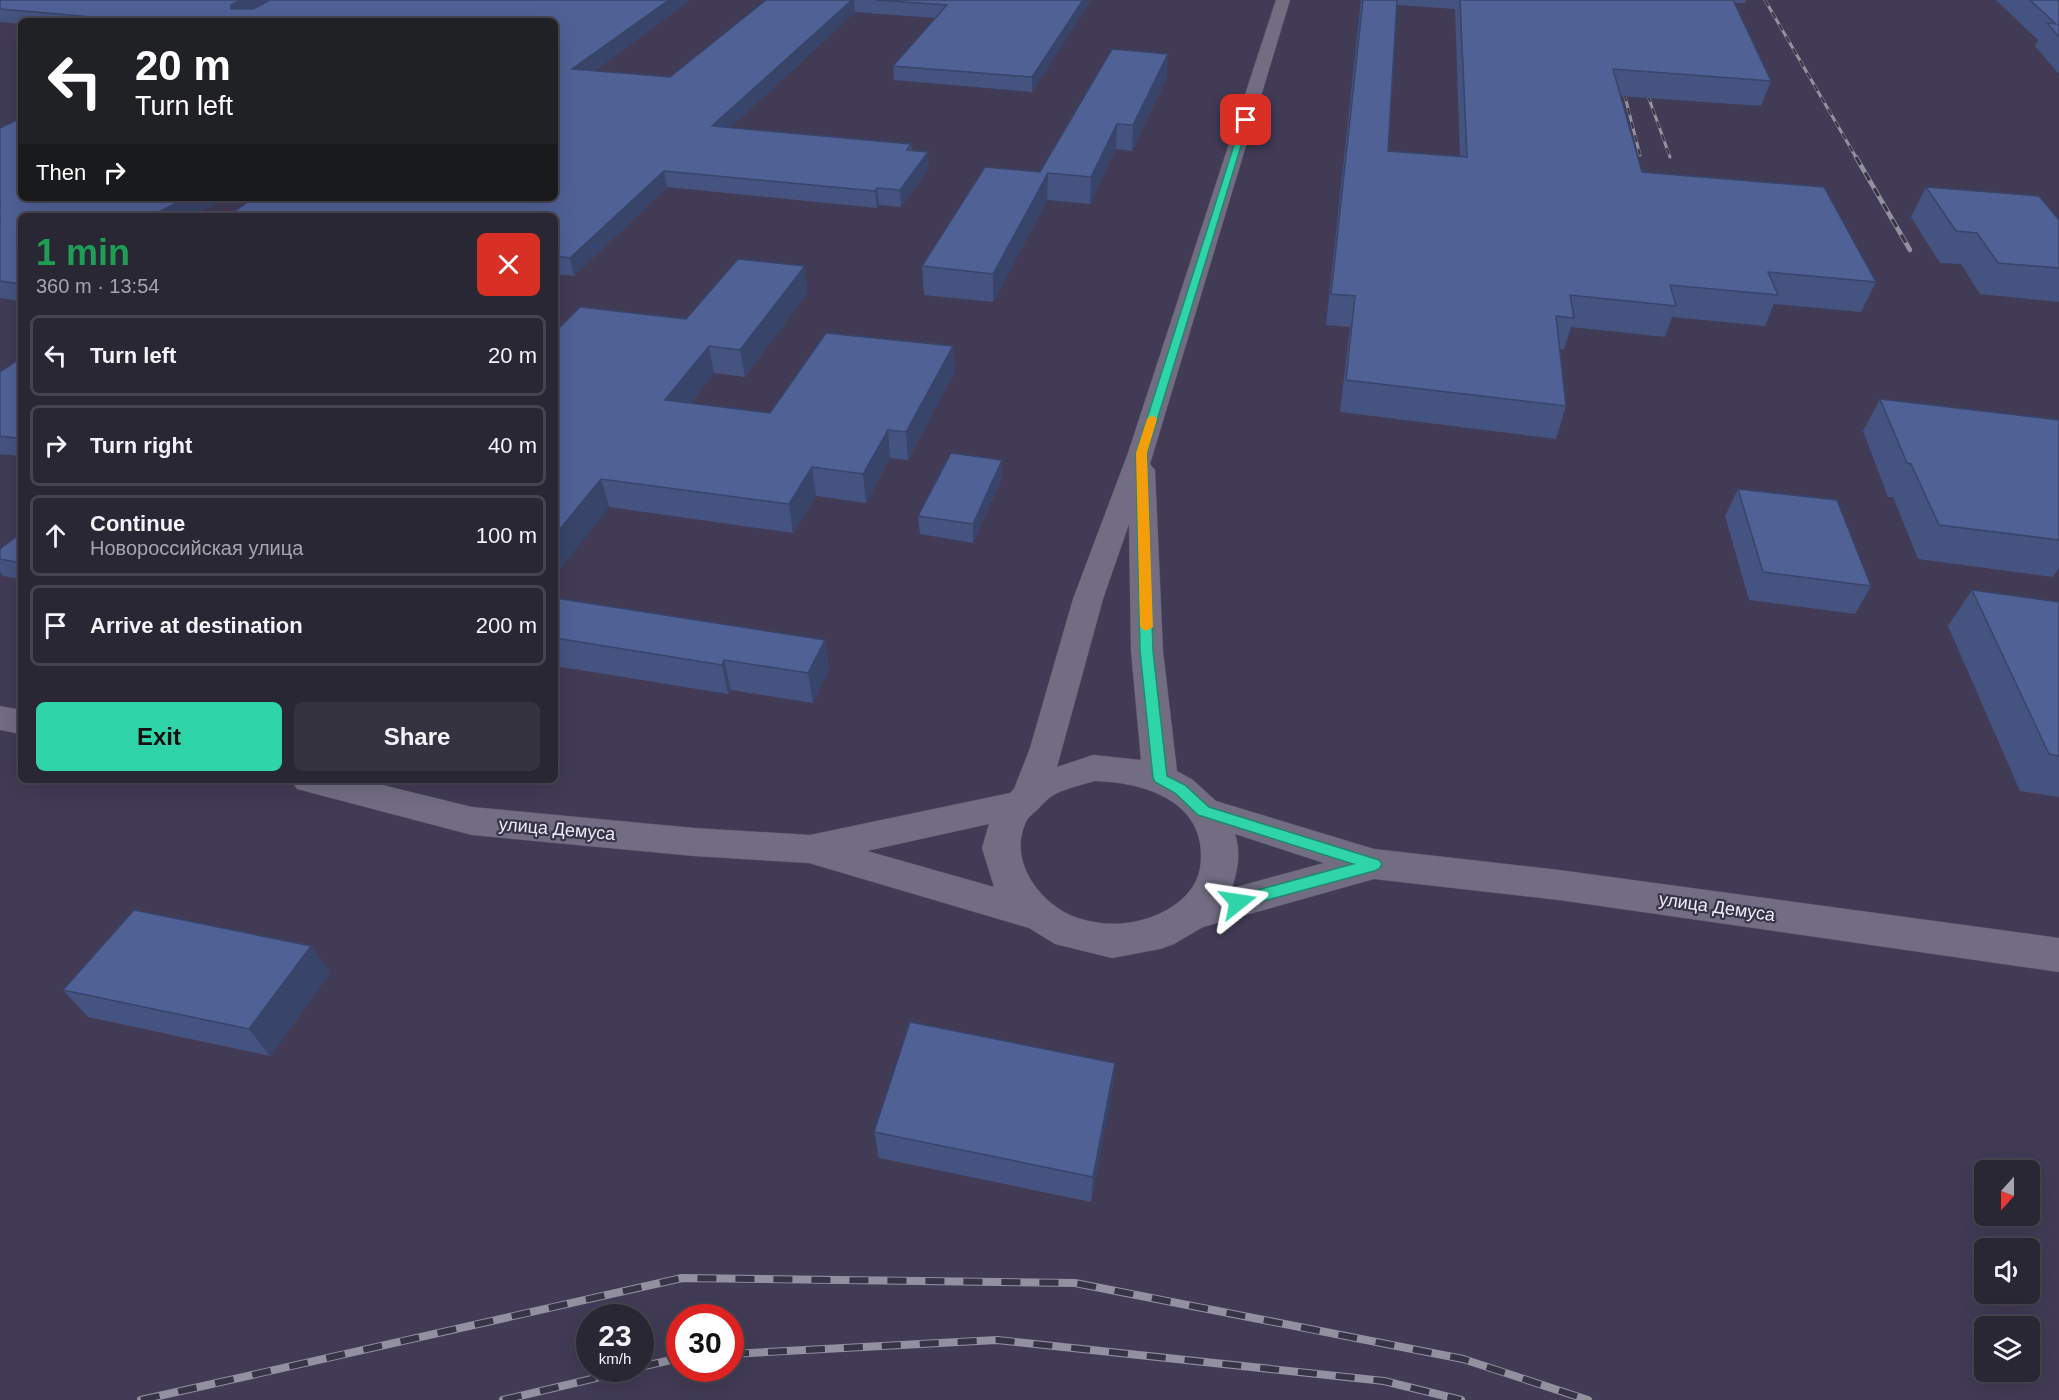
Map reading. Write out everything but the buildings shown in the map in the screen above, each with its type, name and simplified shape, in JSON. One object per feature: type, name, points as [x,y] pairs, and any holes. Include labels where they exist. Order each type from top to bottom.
[{"type":"street","points":[[809,849],[1024,798],[1050,780],[1093,768],[1116,768],[1139,771],[1160,778],[1180,789],[1204,811],[1218,836],[1222,855],[1220,874],[1212,893],[1182,923],[1159,933],[1134,939],[1107,940],[1081,935],[1057,927],[1035,914],[1018,898],[1007,880],[1001,860],[1000,840],[1006,822],[1024,798],[1047,748],[1088,599],[1142,453],[1283,0]]},
{"type":"street","points":[[1142,453],[1147,651],[1160,778]]},
{"type":"street","points":[[0,718],[18,721]]},
{"type":"street","name":"улица Демуса","points":[[321,783],[472,821],[694,842],[809,849]]},
{"type":"street","points":[[1204,811],[1374,864]]},
{"type":"street","points":[[809,849],[1035,914]]},
{"type":"street","points":[[1193,914],[1374,864]]},
{"type":"street","name":"улица Демуса","points":[[1374,864],[1559,885],[2059,955]]},
{"type":"shaded area","points":[[0,0],[2059,0],[2059,1400],[0,1400]]},
{"type":"railway","points":[[1765,0],[1857,159]]},
{"type":"railway","points":[[1621,81],[1640,155]]},
{"type":"railway","points":[[1643,82],[1670,157]]},
{"type":"railway","points":[[1856,157],[1910,250]]},
{"type":"railway","points":[[141,1400],[682,1278],[1075,1283],[1463,1359],[1588,1400]]},
{"type":"railway","points":[[744,1353],[997,1340],[1384,1381],[1461,1400]]},
{"type":"railway","points":[[654,1364],[666,1361]]},
{"type":"railway","points":[[503,1400],[579,1382]]},
{"type":"slow traffic","points":[[1146,627],[1142,453],[1152,419]]},
{"type":"route","points":[[1238,902],[1374,864],[1204,811],[1197,802],[1180,789],[1160,778],[1147,651],[1142,453],[1246,120]]}]
